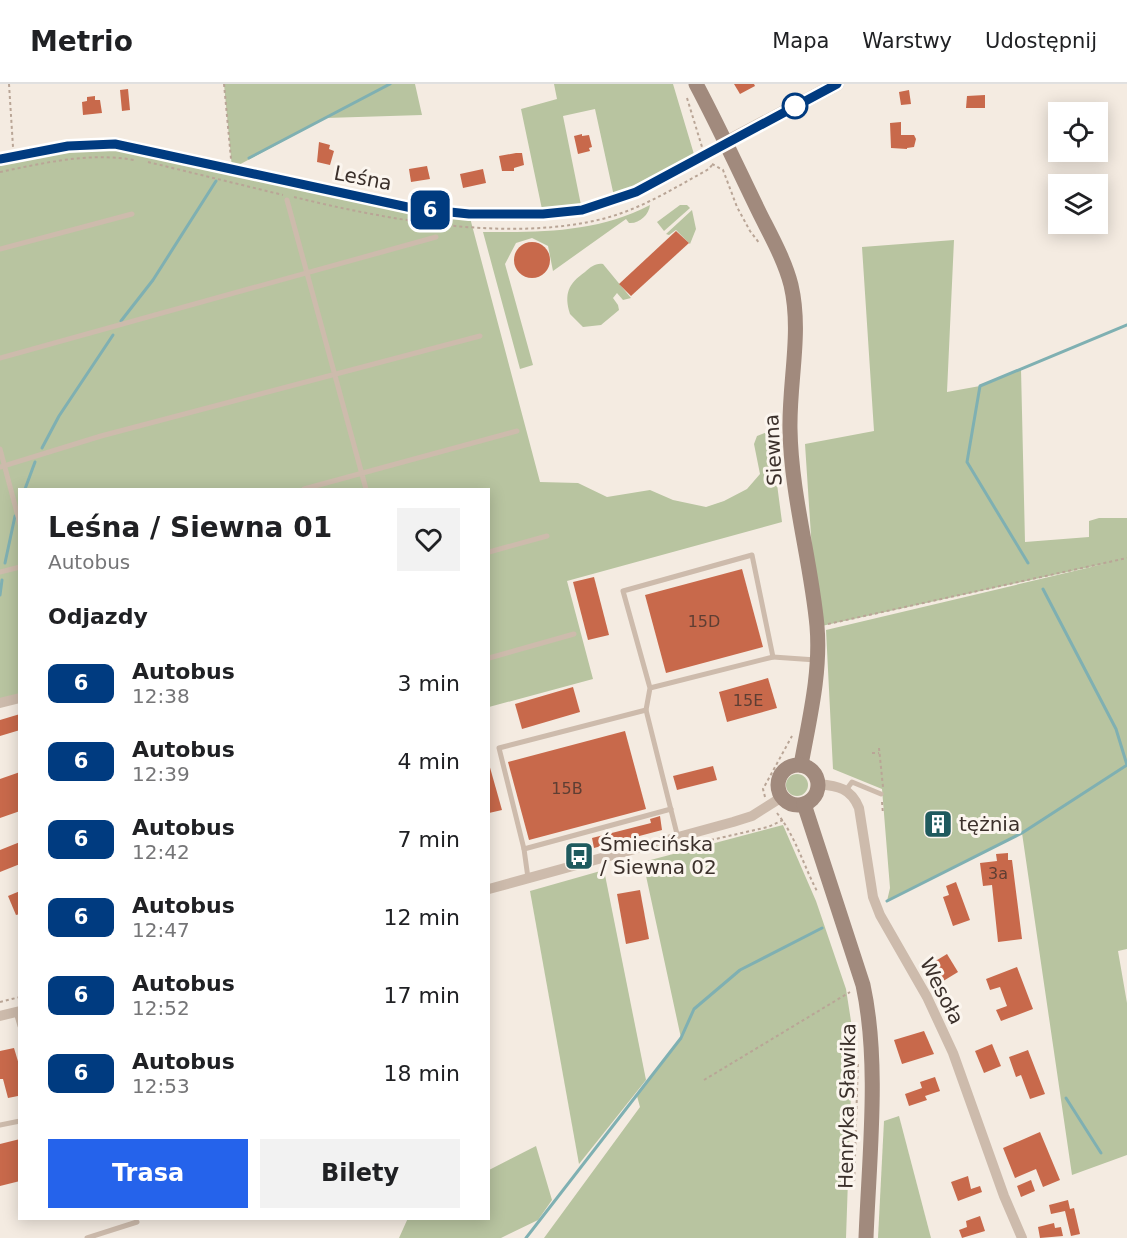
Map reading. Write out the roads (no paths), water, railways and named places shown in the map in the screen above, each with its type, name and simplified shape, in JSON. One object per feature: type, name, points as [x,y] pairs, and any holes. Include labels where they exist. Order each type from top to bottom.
[{"type":"main road","name":"Siewna","points":[[696,84],[791,282],[794,300],[795,336],[790,429],[795,479],[817,627],[815,687],[801,765]]},
{"type":"main road","points":[[801,765],[811,770],[818,784],[815,796],[804,804],[792,804],[782,796],[778,786],[780,776],[790,767],[801,765]]},
{"type":"main road","name":"Henryka Sławika","points":[[804,804],[863,985],[872,1033],[866,1238]]},
{"type":"street","name":"Leśna","points":[[0,159],[68,146],[115,144],[412,208],[469,214],[543,214],[582,210],[615,201],[636,192],[837,84]]},
{"type":"street","points":[[0,703],[18,698]]},
{"type":"street","points":[[818,784],[837,786],[846,790]]},
{"type":"street","name":"Wesoła","points":[[846,790],[855,797],[859,808],[873,897],[880,915],[927,997],[953,1053],[1022,1238]]},
{"type":"street","points":[[490,889],[752,816],[782,796]]},
{"type":"street","points":[[0,1016],[18,1011]]},
{"type":"lane","points":[[287,200],[305,273],[366,488]]},
{"type":"lane","points":[[0,249],[132,214]]},
{"type":"lane","points":[[0,358],[436,237]]},
{"type":"lane","points":[[2,466],[101,436],[480,336]]},
{"type":"lane","points":[[308,488],[517,431]]},
{"type":"lane","points":[[0,449],[2,466],[18,518]]},
{"type":"lane","points":[[490,552],[547,536]]},
{"type":"lane","points":[[678,837],[646,710],[650,688],[622,591],[752,555],[773,657]]},
{"type":"lane","points":[[0,572],[18,568]]},
{"type":"lane","points":[[490,658],[574,634]]},
{"type":"lane","points":[[650,688],[773,657],[817,660]]},
{"type":"lane","points":[[528,878],[524,849],[499,748],[646,710]]},
{"type":"lane","points":[[846,790],[852,782],[881,794]]},
{"type":"lane","points":[[524,849],[671,809]]},
{"type":"lane","points":[[0,1125],[18,1121]]},
{"type":"lane","points":[[87,1238],[137,1222]]},
{"type":"waterway","points":[[249,158],[390,84]]},
{"type":"waterway","points":[[121,321],[153,280],[216,181]]},
{"type":"waterway","points":[[1028,563],[967,462],[980,386],[1127,325]]},
{"type":"waterway","points":[[42,448],[59,416],[113,335]]},
{"type":"waterway","points":[[25,488],[35,462]]},
{"type":"waterway","points":[[5,563],[15,516]]},
{"type":"waterway","points":[[0,595],[2,580]]},
{"type":"waterway","points":[[887,901],[1022,833],[1127,765],[1116,729],[1043,589]]},
{"type":"waterway","points":[[526,1238],[681,1038],[694,1009],[740,970],[822,928]]},
{"type":"waterway","points":[[1066,1098],[1101,1153]]},
{"type":"place","name":"tężnia","points":[[938,824]]},
{"type":"place","name":"Śmiecińska / Siewna 02","points":[[579,856]]}]
